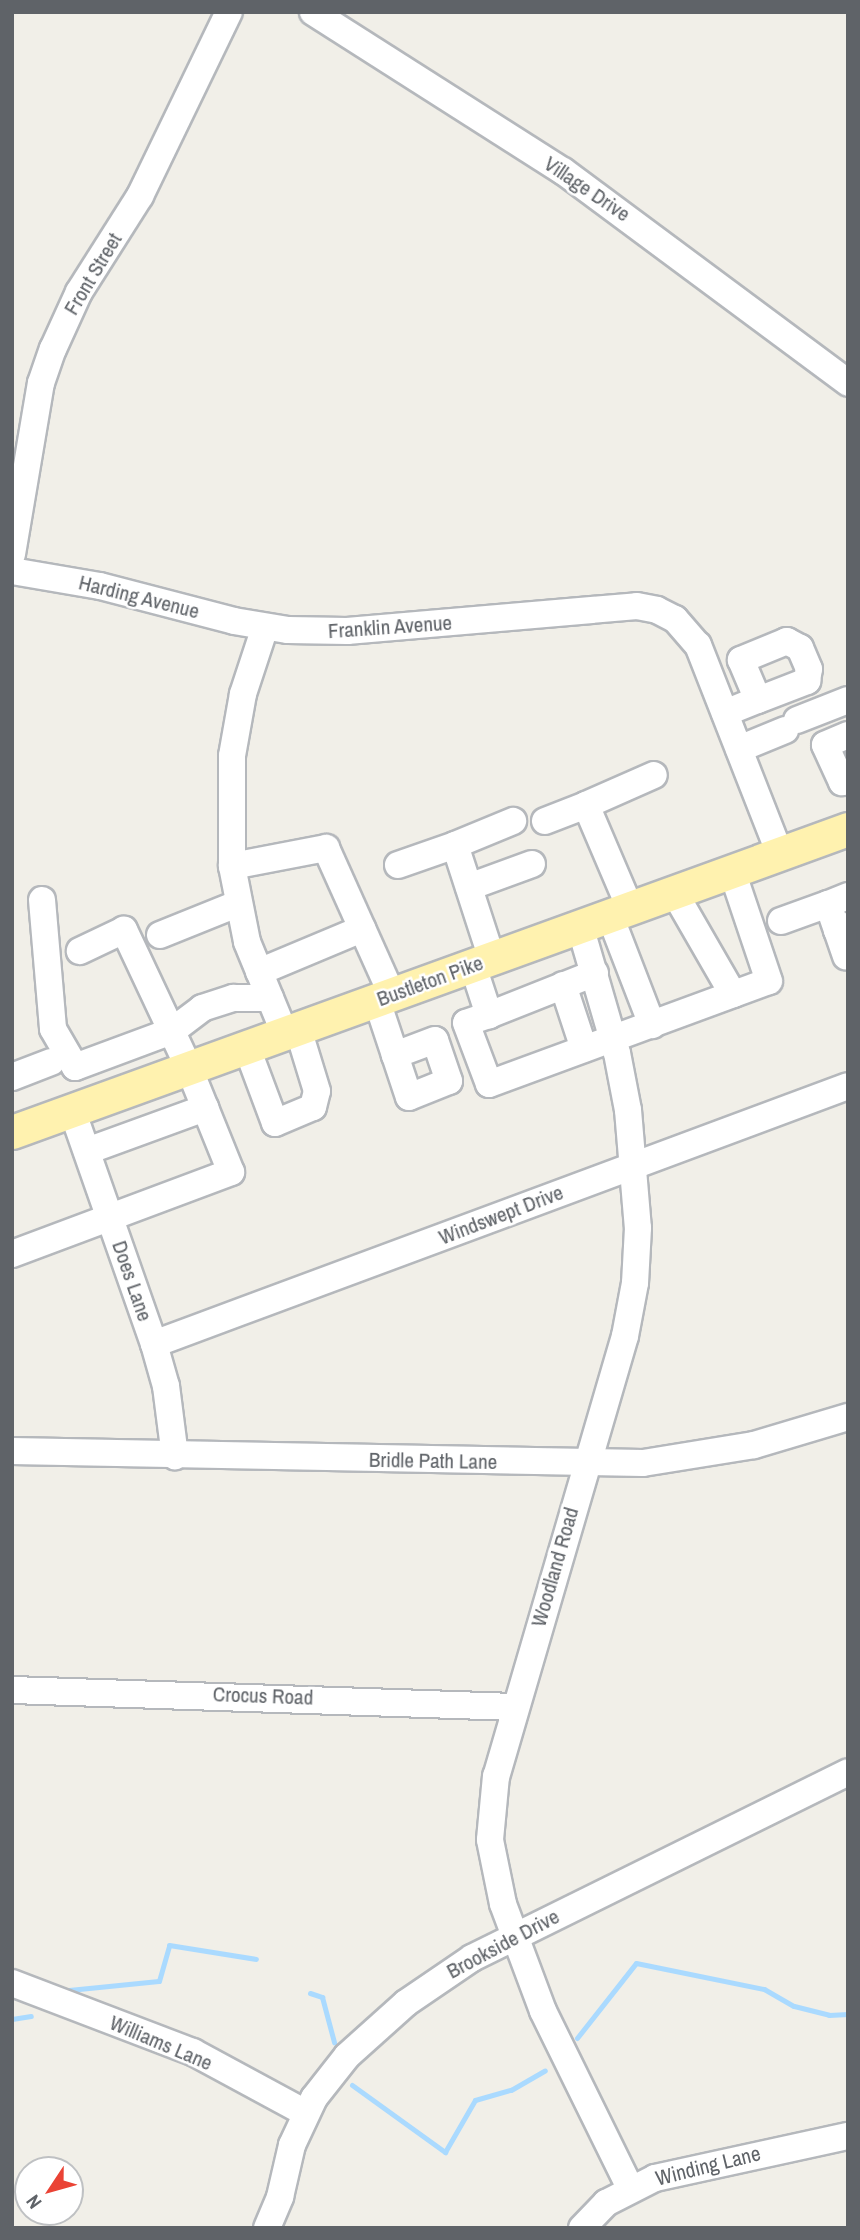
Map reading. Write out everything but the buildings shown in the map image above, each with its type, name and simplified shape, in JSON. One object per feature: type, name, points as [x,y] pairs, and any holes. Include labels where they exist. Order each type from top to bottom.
[{"type":"main road","name":"Bustleton Pike","points":[[15,1123],[72,1110],[115,1095],[848,829]]},
{"type":"street","name":"Front Street","points":[[12,554],[41,383],[53,349],[79,292],[156,166],[229,12]]},
{"type":"street","name":"Village Drive","points":[[313,12],[563,171],[848,383]]},
{"type":"street","name":"Harding Avenue","points":[[12,571],[100,586],[265,627]]},
{"type":"street","name":"Franklin Avenue","points":[[265,627],[347,631],[637,607],[657,610],[690,633],[709,673],[780,853]]},
{"type":"street","points":[[247,1048],[275,1123],[313,1107],[317,1091],[292,1032],[270,998],[259,972],[237,904],[232,866],[233,746],[243,694],[265,627]]},
{"type":"street","points":[[709,673],[787,641],[800,648],[810,669],[807,681],[725,713]]},
{"type":"street","points":[[741,660],[758,700]]},
{"type":"street","points":[[739,749],[848,700]]},
{"type":"street","points":[[848,736],[825,745],[842,782],[848,780]]},
{"type":"street","points":[[545,821],[654,775]]},
{"type":"street","points":[[586,805],[607,917],[652,1025]]},
{"type":"street","points":[[398,865],[513,821]]},
{"type":"street","points":[[455,845],[469,887],[489,1015]]},
{"type":"street","points":[[232,866],[326,848],[362,929],[384,998],[395,1055]]},
{"type":"street","points":[[469,887],[532,864]]},
{"type":"street","points":[[595,973],[466,1023],[489,1084],[769,981],[732,871]]},
{"type":"street","points":[[674,892],[733,994]]},
{"type":"street","points":[[42,900],[53,1029],[75,1067],[172,1031],[202,1008],[233,999],[270,998]]},
{"type":"street","points":[[781,921],[838,900],[846,956]]},
{"type":"street","points":[[160,935],[237,904]]},
{"type":"street","name":"Woodland Road","points":[[607,917],[595,973],[614,1039],[635,1164],[638,1228],[633,1296],[514,1707],[496,1776],[491,1840],[495,1873],[543,2011],[630,2188]]},
{"type":"street","points":[[259,972],[362,929]]},
{"type":"street","points":[[12,1254],[231,1172],[189,1068],[124,930],[80,951]]},
{"type":"street","points":[[563,985],[584,1049]]},
{"type":"street","points":[[102,1057],[115,1095]]},
{"type":"street","points":[[12,1077],[51,1062]]},
{"type":"street","name":"Windswept Drive","points":[[154,1344],[848,1086]]},
{"type":"street","points":[[87,1150],[205,1108]]},
{"type":"street","name":"Does Lane","points":[[72,1110],[154,1344],[166,1386],[174,1455]]},
{"type":"street","name":"Bridle Path Lane","points":[[12,1451],[585,1464],[643,1463],[699,1456],[848,1417]]},
{"type":"street","name":"Crocus Road","points":[[12,1690],[514,1707]]},
{"type":"street","name":"Brookside Drive","points":[[267,2228],[306,2113],[334,2071],[375,2028],[438,1979],[515,1936],[848,1772]]},
{"type":"street","name":"Williams Lane","points":[[12,1983],[193,2052],[306,2113]]},
{"type":"street","name":"Winding Lane","points":[[582,2228],[606,2203],[630,2188],[655,2178],[848,2136]]},
{"type":"waterway","points":[[69,1990],[159,1981],[169,1945],[256,1959]]},
{"type":"waterway","points":[[577,2038],[636,1963],[764,1989],[794,2006],[829,2015],[848,2014]]},
{"type":"waterway","points":[[310,1993],[322,1997],[334,2042]]},
{"type":"waterway","points":[[12,2019],[31,2016]]},
{"type":"waterway","points":[[352,2085],[445,2152],[475,2100],[511,2090],[545,2070]]}]
